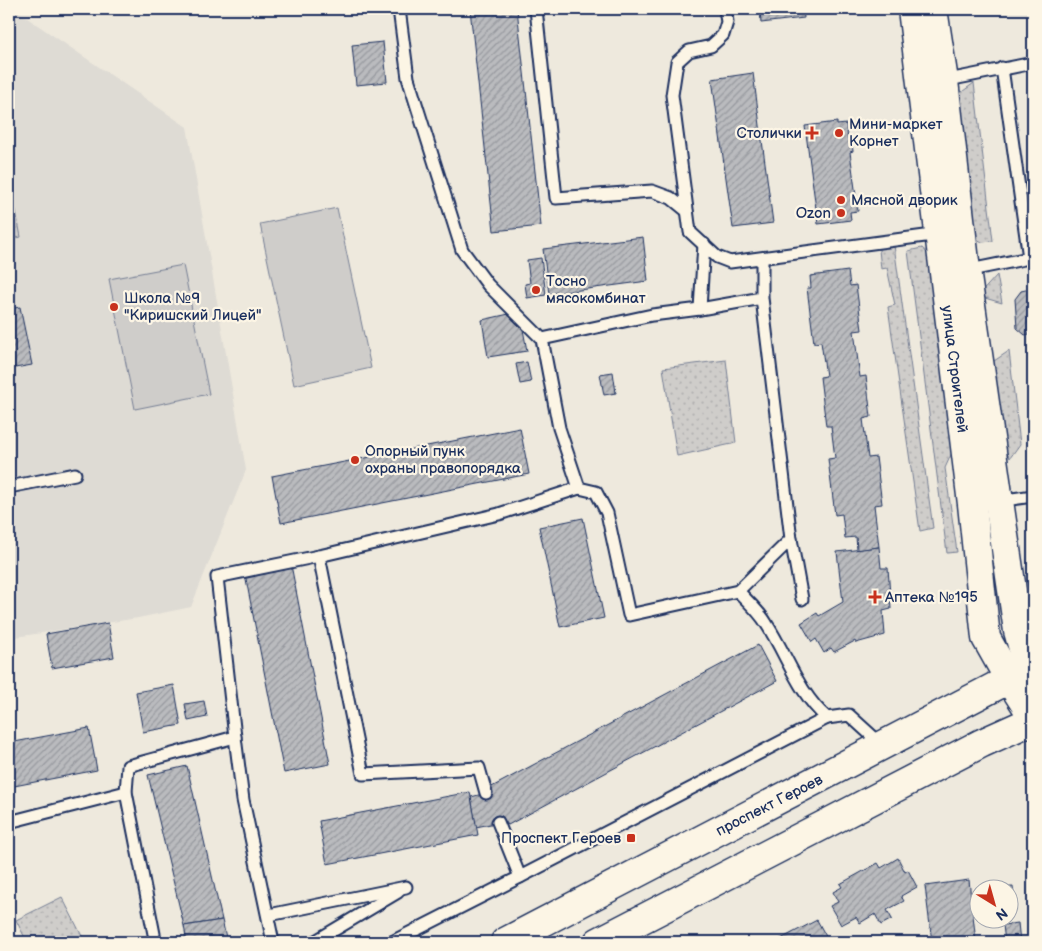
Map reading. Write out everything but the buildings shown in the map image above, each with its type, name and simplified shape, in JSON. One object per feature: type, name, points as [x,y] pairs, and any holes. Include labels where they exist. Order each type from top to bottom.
[{"type":"main road","name":"улица Строителей","points":[[912,9],[932,83]]},
{"type":"main road","name":"улица Строителей","points":[[933,9],[932,83],[986,502],[986,638],[1024,672],[1033,707]]},
{"type":"main road","name":"улица Строителей","points":[[1024,672],[1033,718]]},
{"type":"main road","name":"проспект Героев","points":[[505,942],[1024,672]]},
{"type":"main road","points":[[598,942],[1033,718]]},
{"type":"lane","points":[[399,9],[408,78],[462,250],[488,284],[542,339],[559,428],[579,488]]},
{"type":"lane","points":[[536,9],[556,198],[652,191],[671,198],[686,211]]},
{"type":"lane","points":[[725,9],[727,22],[723,35],[711,46],[689,51],[677,62],[672,95],[690,232],[717,257],[730,262],[950,233]]},
{"type":"lane","points":[[932,83],[1033,63]]},
{"type":"lane","points":[[955,273],[1031,258],[1002,68]]},
{"type":"lane","points":[[700,309],[704,244]]},
{"type":"lane","points":[[762,258],[762,298],[791,539],[802,599]]},
{"type":"lane","points":[[542,339],[652,315],[762,298]]},
{"type":"lane","points":[[9,487],[75,474]]},
{"type":"lane","points":[[273,942],[244,800],[217,577],[318,556],[499,514],[579,488],[596,492],[607,513],[629,615],[738,591],[791,539]]},
{"type":"lane","points":[[986,502],[1033,496]]},
{"type":"lane","points":[[318,556],[363,774],[479,768],[486,793]]},
{"type":"lane","points":[[738,591],[766,622],[792,672],[814,707],[827,718]]},
{"type":"lane","points":[[392,942],[827,718],[849,715],[884,746]]},
{"type":"lane","points":[[154,934],[126,792],[128,766],[235,737]]},
{"type":"lane","points":[[9,822],[126,792]]},
{"type":"lane","points":[[498,822],[520,877]]},
{"type":"lane","points":[[269,915],[406,887],[314,942]]},
{"type":"shaded area","name":"Школа №9 \"Киришский Лицей\"","points":[[9,9],[14,9],[187,127],[246,470],[191,607],[138,618],[9,638]]},
{"type":"shaded area","points":[[974,83],[993,241],[982,242],[972,236],[959,94]]},
{"type":"shaded area","points":[[9,175],[21,237],[9,240]]},
{"type":"shaded area","points":[[337,208],[371,368],[294,385],[260,224]]},
{"type":"shaded area","points":[[893,238],[933,528],[920,531],[888,307],[895,305],[887,268],[881,269],[878,240]]},
{"type":"shaded area","points":[[922,248],[930,255],[955,446],[945,468],[957,552],[947,553],[908,251]]},
{"type":"shaded area","points":[[183,265],[209,394],[135,409],[109,279]]},
{"type":"shaded area","points":[[997,275],[1002,303],[978,296]]},
{"type":"shaded area","points":[[1009,351],[1020,444],[1010,458],[1002,447],[988,365]]},
{"type":"shaded area","points":[[726,360],[736,443],[677,456],[663,368]]},
{"type":"shaded area","points":[[62,897],[85,942],[27,942],[16,920]]},
{"type":"place","name":"Столички","points":[[812,133]]},
{"type":"place","name":"Мини-маркет Корнет","points":[[839,133]]},
{"type":"place","name":"Мясной дворик","points":[[841,200]]},
{"type":"place","name":"Ozon","points":[[841,213]]},
{"type":"place","name":"Тосно мясокомбинат","points":[[536,290]]},
{"type":"place","name":"Школа №9 \"Киришский Лицей\"","points":[[114,307]]},
{"type":"place","name":"Опорный пунк охраны правопорядка","points":[[355,460]]},
{"type":"place","name":"Аптека №195","points":[[875,597]]},
{"type":"place","name":"Проспект Героев","points":[[631,838]]}]
